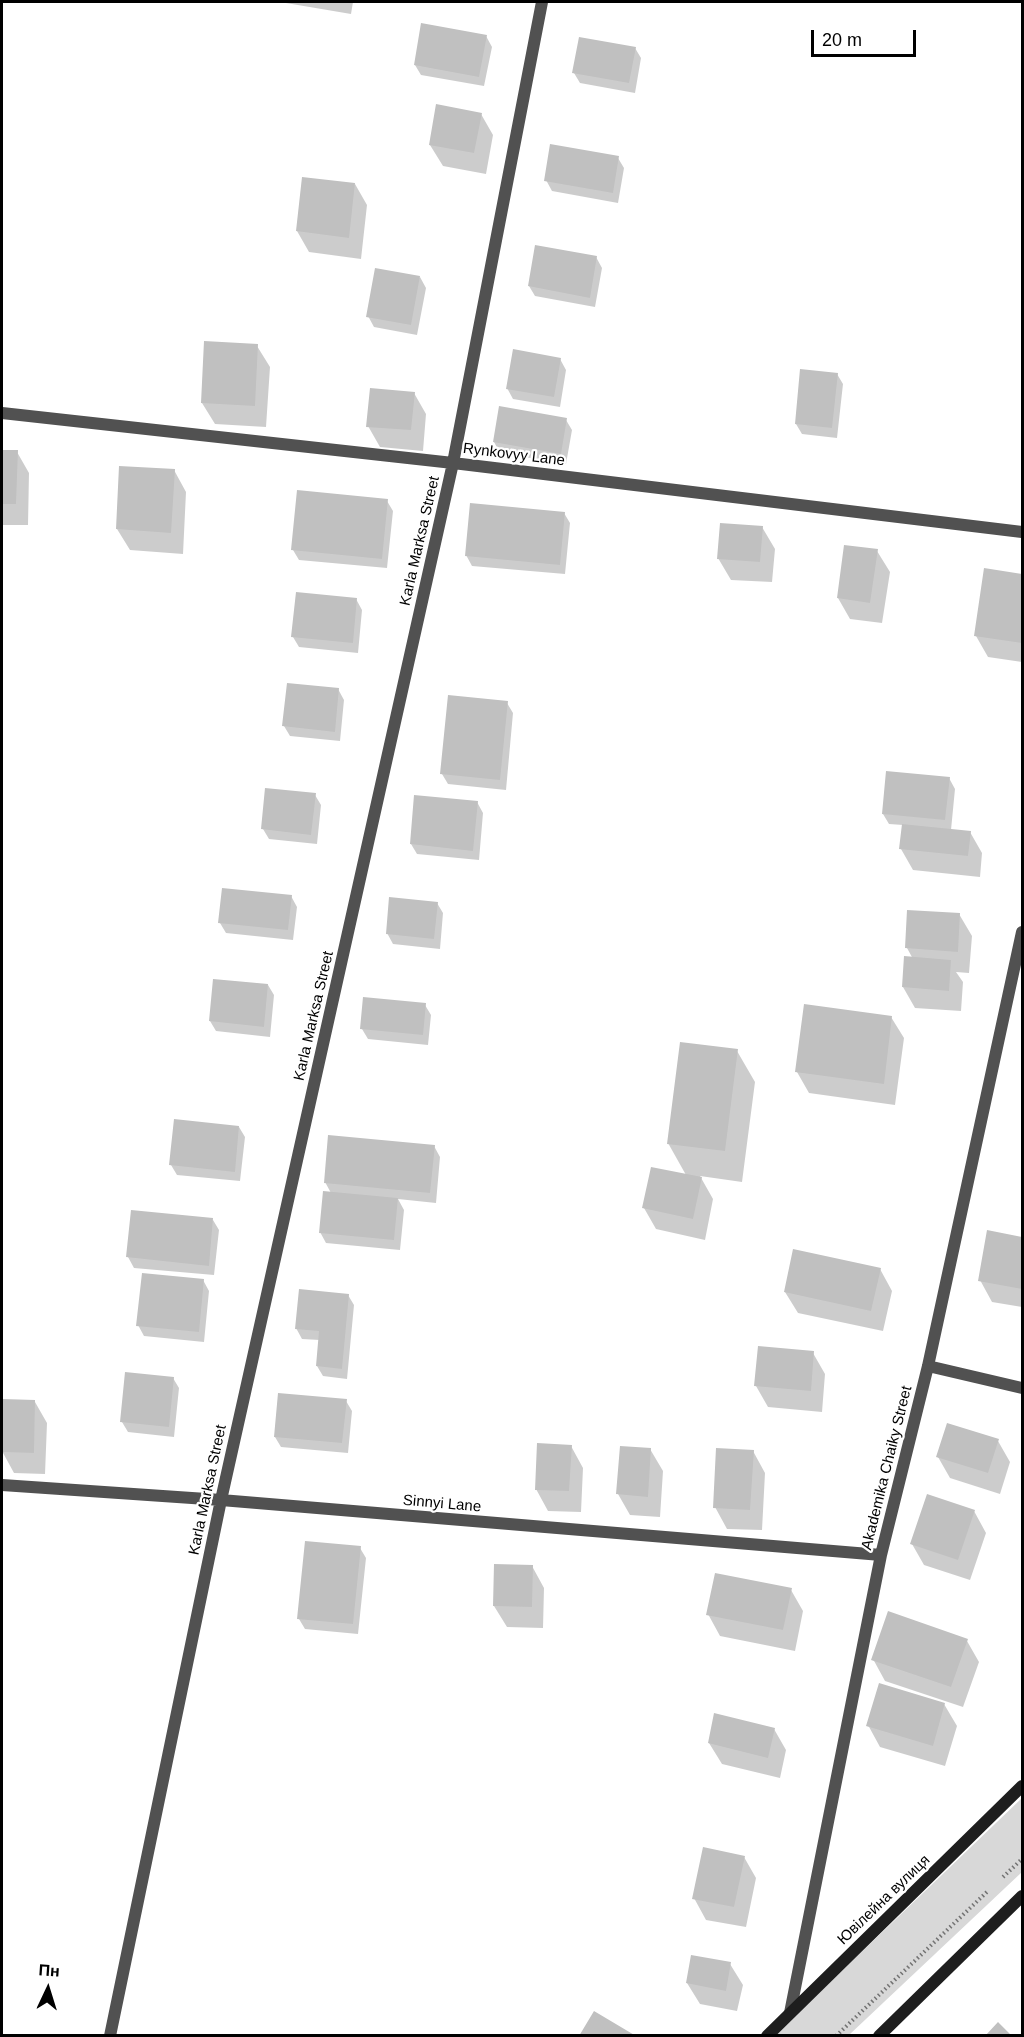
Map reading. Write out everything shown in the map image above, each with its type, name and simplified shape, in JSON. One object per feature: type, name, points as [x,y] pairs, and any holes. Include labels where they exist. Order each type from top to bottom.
[{"type":"street","name":"Karla Marksa Street","points":[[110,2036],[221,1500],[453,463],[542,2]]},
{"type":"street","name":"Rynkovyy Lane","points":[[2,413],[453,463],[1023,532]]},
{"type":"street","name":"Akademika Chaiky Street","points":[[790,2013],[880,1555],[928,1366],[1023,932]]},
{"type":"street","points":[[928,1366],[1023,1388]]},
{"type":"street","name":"Sinnyi Lane","points":[[2,1485],[221,1500],[880,1555]]},
{"type":"street","name":"Ювілейна вулиця","points":[[767,2036],[1023,1786]]},
{"type":"street","points":[[879,2036],[1023,1896]]},
{"type":"path","points":[[836,2036],[1023,1859]]},
{"type":"shaded area","points":[[1022,1798],[1022,1872],[849,2035],[774,2036]]},
{"type":"building","points":[[421,23],[487,35],[479,77],[414,65]]},
{"type":"building","points":[[579,37],[636,47],[629,83],[572,73]]},
{"type":"building","points":[[436,104],[482,113],[474,153],[429,145]]},
{"type":"building","points":[[550,144],[619,156],[613,193],[544,181]]},
{"type":"building","points":[[302,177],[355,183],[349,238],[296,231]]},
{"type":"building","points":[[535,245],[597,256],[590,298],[528,286]]},
{"type":"building","points":[[375,268],[420,276],[411,325],[366,317]]},
{"type":"building","points":[[204,341],[258,344],[255,406],[201,403]]},
{"type":"building","points":[[513,349],[561,358],[554,397],[506,389]]},
{"type":"building","points":[[800,369],[838,373],[832,428],[795,424]]},
{"type":"building","points":[[370,388],[415,392],[411,430],[366,427]]},
{"type":"building","points":[[499,406],[567,418],[561,454],[493,442]]},
{"type":"building","points":[[2,450],[18,450],[16,504],[2,504]]},
{"type":"building","points":[[119,466],[175,469],[171,533],[116,529]]},
{"type":"building","points":[[297,490],[388,499],[382,559],[291,550]]},
{"type":"building","points":[[470,503],[565,512],[560,565],[465,556]]},
{"type":"building","points":[[720,523],[763,526],[760,562],[717,559]]},
{"type":"building","points":[[844,545],[878,549],[870,603],[837,598]]},
{"type":"building","points":[[984,568],[1022,574],[1022,643],[974,636]]},
{"type":"building","points":[[296,592],[357,598],[353,643],[291,637]]},
{"type":"building","points":[[287,683],[339,688],[335,732],[282,726]]},
{"type":"building","points":[[448,695],[508,701],[500,780],[440,774]]},
{"type":"building","points":[[886,771],[950,777],[945,820],[882,814]]},
{"type":"building","points":[[265,788],[316,793],[311,835],[261,829]]},
{"type":"building","points":[[414,795],[478,801],[473,851],[410,844]]},
{"type":"building","points":[[902,824],[971,831],[968,856],[899,849]]},
{"type":"building","points":[[222,888],[292,895],[288,930],[218,923]]},
{"type":"building","points":[[389,897],[438,902],[434,939],[386,934]]},
{"type":"building","points":[[907,910],[960,913],[958,952],[905,948]]},
{"type":"building","points":[[904,956],[951,960],[949,991],[902,987]]},
{"type":"building","points":[[213,979],[268,984],[264,1027],[209,1021]]},
{"type":"building","points":[[363,997],[426,1003],[423,1035],[360,1029]]},
{"type":"building","points":[[804,1004],[892,1016],[884,1084],[795,1072]]},
{"type":"building","points":[[680,1042],[738,1049],[725,1151],[667,1144]]},
{"type":"building","points":[[174,1119],[239,1126],[235,1172],[169,1165]]},
{"type":"building","points":[[328,1135],[435,1145],[430,1193],[324,1183]]},
{"type":"building","points":[[651,1167],[702,1177],[693,1219],[642,1208]]},
{"type":"building","points":[[323,1191],[398,1198],[394,1240],[319,1233]]},
{"type":"building","points":[[131,1210],[213,1218],[209,1266],[126,1257]]},
{"type":"building","points":[[987,1230],[1022,1237],[1022,1289],[978,1281]]},
{"type":"building","points":[[793,1249],[881,1268],[871,1311],[784,1292]]},
{"type":"building","points":[[142,1273],[204,1279],[199,1332],[136,1326]]},
{"type":"building","points":[[299,1289],[349,1294],[342,1369],[316,1366],[319,1331],[295,1329]]},
{"type":"building","points":[[758,1346],[814,1351],[811,1391],[754,1386]]},
{"type":"building","points":[[125,1372],[174,1377],[169,1427],[120,1422]]},
{"type":"building","points":[[278,1393],[347,1399],[342,1443],[274,1437]]},
{"type":"building","points":[[2,1399],[35,1400],[34,1453],[2,1452]]},
{"type":"building","points":[[947,1423],[999,1439],[988,1473],[936,1457]]},
{"type":"building","points":[[537,1443],[572,1445],[569,1491],[535,1490]]},
{"type":"building","points":[[620,1446],[651,1448],[648,1497],[616,1494]]},
{"type":"building","points":[[716,1448],[754,1450],[750,1510],[713,1508]]},
{"type":"building","points":[[927,1494],[975,1510],[958,1560],[910,1544]]},
{"type":"building","points":[[305,1541],[361,1546],[353,1624],[297,1619]]},
{"type":"building","points":[[494,1564],[533,1565],[532,1607],[493,1606]]},
{"type":"building","points":[[715,1573],[792,1588],[783,1630],[706,1615]]},
{"type":"building","points":[[888,1611],[968,1639],[951,1687],[871,1660]]},
{"type":"building","points":[[879,1683],[945,1703],[933,1746],[866,1726]]},
{"type":"building","points":[[714,1713],[775,1728],[768,1758],[708,1743]]},
{"type":"building","points":[[703,1847],[745,1856],[734,1907],[692,1899]]},
{"type":"building","points":[[691,1955],[731,1962],[726,1991],[686,1983]]},
{"type":"building","points":[[594,2011],[636,2036],[579,2036]]},
{"type":"building","points":[[998,2022],[1012,2036],[985,2036]]}]
